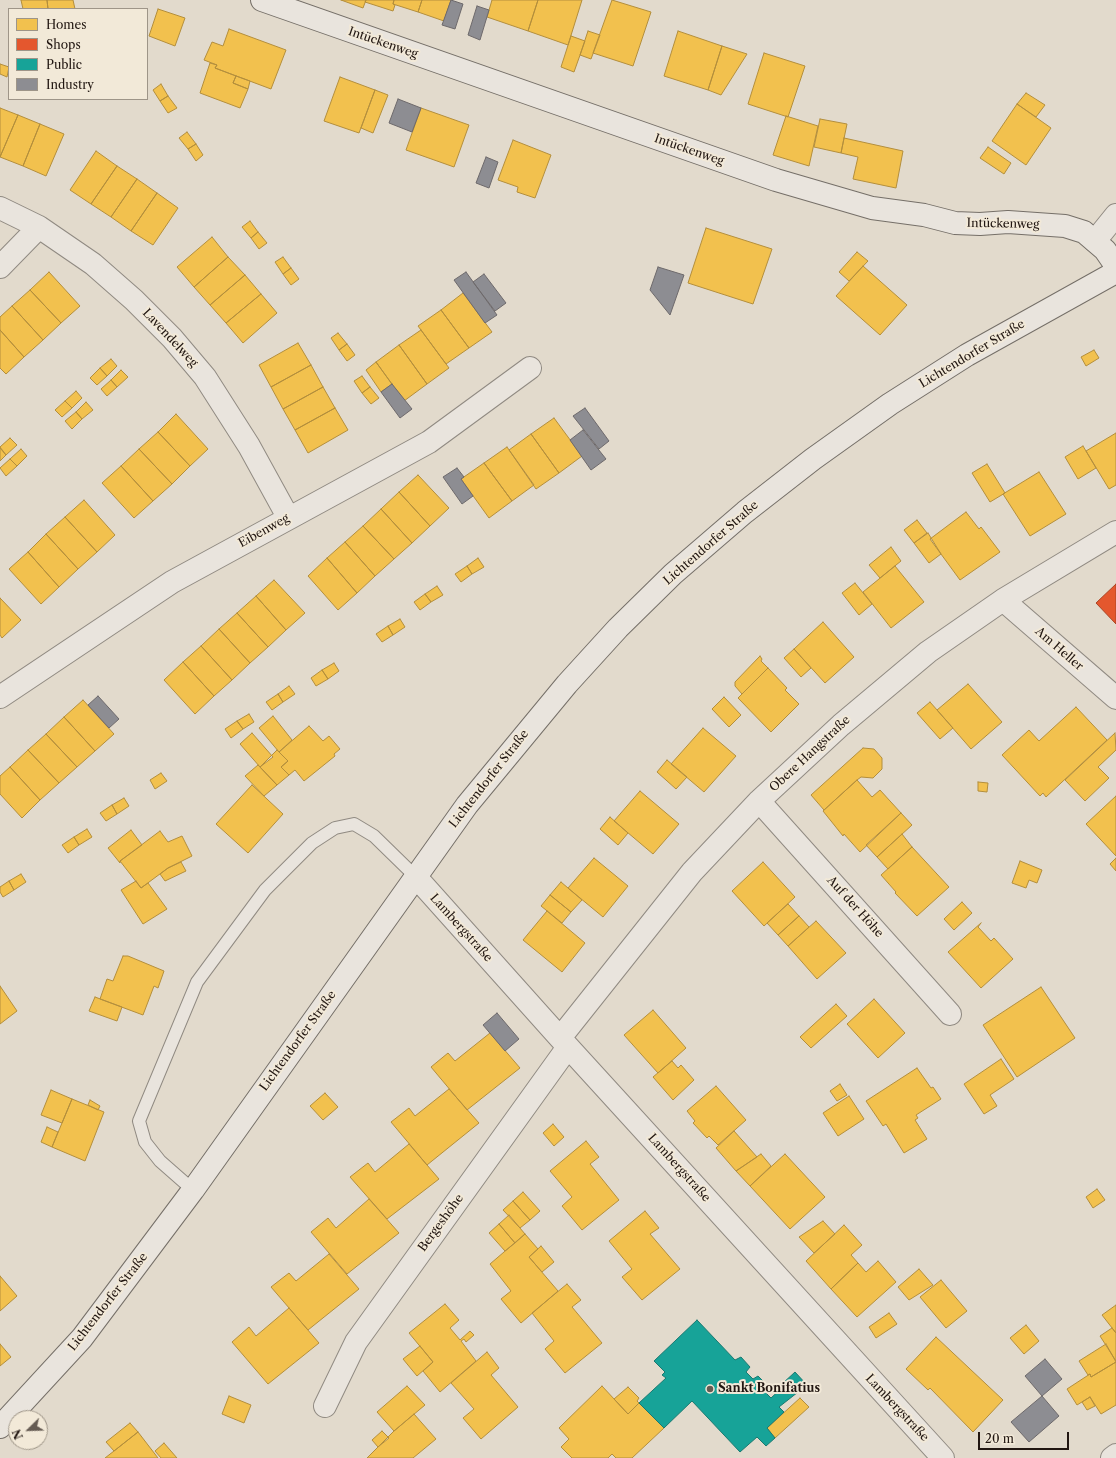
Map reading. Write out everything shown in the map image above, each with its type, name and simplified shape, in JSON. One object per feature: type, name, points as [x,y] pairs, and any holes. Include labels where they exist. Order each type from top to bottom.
[{"type":"street","name":"Intückenweg","points":[[262,0],[776,180],[872,208],[924,215],[955,223],[980,224],[1008,222],[1065,226],[1084,232],[1105,250],[1116,266]]},
{"type":"street","name":"Lavendelweg","points":[[0,208],[39,227],[93,264],[134,300],[172,338],[205,377],[248,446],[288,517]]},
{"type":"street","points":[[1096,242],[1116,215]]},
{"type":"street","points":[[0,267],[15,254],[39,227]]},
{"type":"street","name":"Lichtendorfer Straße","points":[[0,1427],[82,1338],[193,1190],[467,805],[567,684],[618,628],[673,574],[745,512],[813,459],[917,386],[1024,323],[1116,272]]},
{"type":"street","name":"Eibenweg","points":[[0,697],[172,582],[288,517],[429,442],[530,368]]},
{"type":"street","name":"Obere Hangstraße","points":[[564,1043],[692,872],[760,801],[841,725],[928,652],[1003,600],[1116,532]]},
{"type":"street","name":"Am Heller","points":[[1003,600],[1116,698]]},
{"type":"street","name":"Auf der Höhe","points":[[760,801],[950,1014]]},
{"type":"street","name":"Lambergstraße","points":[[416,877],[564,1043],[943,1458]]},
{"type":"street","name":"Bergeshöhe","points":[[325,1406],[356,1342],[564,1043]]},
{"type":"street","points":[[1112,1458],[1116,1455]]},
{"type":"lane","points":[[193,1190],[160,1161],[145,1142],[139,1121],[197,982],[265,890],[312,843],[335,828],[354,824],[374,836],[416,877]]},
{"type":"building: Homes","points":[[21,0],[47,0],[48,8],[23,8]]},
{"type":"building: Homes","points":[[47,0],[73,0],[75,8],[48,8]]},
{"type":"building: Homes","points":[[341,0],[366,0],[363,8]]},
{"type":"building: Homes","points":[[366,0],[394,0],[393,4],[395,5],[393,11],[365,2]]},
{"type":"building: Homes","points":[[394,0],[422,0],[418,12],[393,4]]},
{"type":"building: Homes","points":[[422,0],[451,0],[444,21],[418,12]]},
{"type":"building: Homes","points":[[492,0],[538,0],[528,31],[487,17]]},
{"type":"building: Homes","points":[[538,0],[582,0],[568,45],[528,31]]},
{"type":"building: Homes","points":[[612,0],[651,12],[633,66],[593,53]]},
{"type":"building: Homes","points":[[158,9],[185,18],[175,46],[149,36]]},
{"type":"building: Homes","points":[[229,29],[286,50],[271,89],[215,68],[217,65],[204,60],[212,42],[223,46]]},
{"type":"building: Homes","points":[[588,31],[600,35],[591,59],[580,55]]},
{"type":"building: Homes","points":[[678,31],[722,46],[708,90],[664,76]]},
{"type":"building: Homes","points":[[571,36],[585,41],[574,72],[561,67]]},
{"type":"building: Homes","points":[[722,46],[747,54],[721,95],[708,90]]},
{"type":"building: Homes","points":[[764,53],[805,66],[788,117],[748,104]]},
{"type":"building: Homes","points":[[210,63],[217,65],[215,68],[236,76],[233,83],[248,89],[240,108],[200,93]]},
{"type":"building: Homes","points":[[0,64],[8,67],[7,77],[0,74]]},
{"type":"building: Homes","points":[[236,76],[250,81],[248,89],[233,83]]},
{"type":"building: Homes","points":[[340,77],[375,90],[359,133],[324,121]]},
{"type":"building: Homes","points":[[161,84],[168,96],[160,101],[153,90]]},
{"type":"building: Homes","points":[[375,90],[388,95],[373,133],[361,128]]},
{"type":"building: Homes","points":[[1026,93],[1045,105],[1036,117],[1017,104]]},
{"type":"building: Homes","points":[[168,96],[177,108],[168,113],[160,101]]},
{"type":"building: Homes","points":[[1017,104],[1051,128],[1026,165],[992,141]]},
{"type":"building: Homes","points":[[0,108],[18,115],[0,157]]},
{"type":"building: Homes","points":[[421,108],[469,125],[454,167],[406,150]]},
{"type":"building: Homes","points":[[18,115],[40,124],[23,166],[0,157]]},
{"type":"building: Homes","points":[[786,116],[818,126],[809,166],[773,155]]},
{"type":"building: Homes","points":[[820,119],[847,124],[841,153],[814,147]]},
{"type":"building: Homes","points":[[40,124],[64,134],[46,176],[23,166]]},
{"type":"building: Homes","points":[[187,132],[196,144],[188,149],[179,138]]},
{"type":"building: Homes","points":[[844,138],[903,151],[896,188],[853,179],[858,157],[841,153]]},
{"type":"building: Homes","points":[[513,140],[551,155],[535,198],[517,192],[518,187],[498,180]]},
{"type":"building: Homes","points":[[196,144],[203,155],[196,161],[188,149]]},
{"type":"building: Homes","points":[[988,147],[1011,163],[1004,174],[980,158]]},
{"type":"building: Homes","points":[[96,151],[117,166],[91,204],[70,190]]},
{"type":"building: Homes","points":[[117,166],[137,179],[111,217],[91,204]]},
{"type":"building: Homes","points":[[137,179],[157,193],[131,231],[111,217]]},
{"type":"building: Homes","points":[[157,193],[178,208],[153,245],[131,231]]},
{"type":"building: Homes","points":[[250,221],[258,232],[251,238],[242,227]]},
{"type":"building: Homes","points":[[706,228],[772,249],[753,304],[688,283]]},
{"type":"building: Homes","points":[[258,232],[267,243],[259,249],[251,238]]},
{"type":"building: Homes","points":[[212,237],[228,257],[194,287],[177,267]]},
{"type":"building: Homes","points":[[857,252],[868,261],[849,281],[839,272]]},
{"type":"building: Homes","points":[[228,257],[245,275],[210,305],[194,287]]},
{"type":"building: Homes","points":[[283,257],[291,268],[283,274],[275,262]]},
{"type":"building: Homes","points":[[863,266],[907,305],[880,335],[836,296]]},
{"type":"building: Homes","points":[[291,268],[299,279],[291,285],[283,274]]},
{"type":"building: Homes","points":[[49,272],[80,306],[61,323],[30,290]]},
{"type":"building: Homes","points":[[245,275],[261,294],[226,323],[210,305]]},
{"type":"building: Homes","points":[[30,290],[61,323],[43,340],[12,306]]},
{"type":"building: Homes","points":[[463,293],[492,332],[469,348],[441,310]]},
{"type":"building: Homes","points":[[261,294],[277,313],[243,343],[226,323]]},
{"type":"building: Homes","points":[[12,306],[43,340],[24,357],[0,330],[0,317]]},
{"type":"building: Homes","points":[[441,310],[469,348],[446,364],[418,326]]},
{"type":"building: Homes","points":[[0,330],[24,357],[6,374],[0,368]]},
{"type":"building: Homes","points":[[421,330],[449,368],[427,384],[399,345]]},
{"type":"building: Homes","points":[[338,333],[347,344],[339,350],[331,338]]},
{"type":"building: Homes","points":[[298,343],[311,365],[271,387],[259,365]]},
{"type":"building: Homes","points":[[347,344],[355,355],[347,361],[339,350]]},
{"type":"building: Homes","points":[[399,345],[427,384],[404,401],[376,362]]},
{"type":"building: Homes","points":[[1094,350],[1099,358],[1086,366],[1081,357]]},
{"type":"building: Homes","points":[[111,359],[117,366],[107,376],[100,368]]},
{"type":"building: Homes","points":[[376,362],[392,384],[381,392],[366,370]]},
{"type":"building: Homes","points":[[311,365],[323,387],[283,409],[271,387]]},
{"type":"building: Homes","points":[[100,368],[107,376],[97,385],[90,378]]},
{"type":"building: Homes","points":[[121,370],[128,377],[117,387],[111,380]]},
{"type":"building: Homes","points":[[362,376],[370,387],[362,393],[354,381]]},
{"type":"building: Homes","points":[[111,380],[117,387],[107,396],[101,389]]},
{"type":"building: Homes","points":[[323,387],[335,408],[295,430],[283,409]]},
{"type":"building: Homes","points":[[370,387],[379,398],[371,404],[362,393]]},
{"type":"building: Homes","points":[[76,391],[82,398],[72,408],[65,401]]},
{"type":"building: Homes","points":[[65,401],[72,408],[62,417],[55,410]]},
{"type":"building: Homes","points":[[86,402],[93,410],[82,419],[76,412]]},
{"type":"building: Homes","points":[[335,408],[348,430],[308,453],[295,430]]},
{"type":"building: Homes","points":[[76,412],[82,419],[72,429],[65,421]]},
{"type":"building: Homes","points":[[176,414],[208,449],[190,466],[158,432]]},
{"type":"building: Homes","points":[[554,418],[582,456],[559,473],[531,434]]},
{"type":"building: Homes","points":[[158,432],[190,466],[172,484],[139,449]]},
{"type":"building: Homes","points":[[1116,433],[1116,485],[1109,489],[1086,451]]},
{"type":"building: Homes","points":[[531,434],[559,473],[536,489],[509,450]]},
{"type":"building: Homes","points":[[10,438],[17,445],[6,455],[0,447]]},
{"type":"building: Homes","points":[[1083,446],[1096,468],[1078,479],[1065,457]]},
{"type":"building: Homes","points":[[507,447],[534,485],[512,501],[484,463]]},
{"type":"building: Homes","points":[[0,448],[6,455],[0,461]]},
{"type":"building: Homes","points":[[21,449],[27,456],[17,466],[10,459]]},
{"type":"building: Homes","points":[[139,449],[172,484],[153,501],[121,466]]},
{"type":"building: Homes","points":[[10,459],[17,466],[6,476],[0,468]]},
{"type":"building: Homes","points":[[484,463],[512,501],[489,518],[461,479]]},
{"type":"building: Homes","points":[[987,464],[1005,493],[990,502],[972,473]]},
{"type":"building: Homes","points":[[121,466],[153,501],[134,518],[102,483]]},
{"type":"building: Homes","points":[[1039,472],[1066,514],[1030,536],[1003,494]]},
{"type":"building: Homes","points":[[418,475],[449,508],[430,526],[399,492]]},
{"type":"building: Homes","points":[[399,492],[430,526],[412,543],[381,509]]},
{"type":"building: Homes","points":[[84,500],[115,535],[97,552],[65,517]]},
{"type":"building: Homes","points":[[381,509],[412,543],[394,559],[363,526]]},
{"type":"building: Homes","points":[[966,512],[979,529],[981,527],[1000,552],[960,580],[930,539]]},
{"type":"building: Homes","points":[[65,517],[97,552],[78,569],[46,534]]},
{"type":"building: Homes","points":[[917,520],[927,533],[914,543],[904,530]]},
{"type":"building: Homes","points":[[363,526],[394,559],[375,576],[345,542]]},
{"type":"building: Homes","points":[[928,533],[941,554],[929,563],[914,543]]},
{"type":"building: Homes","points":[[46,534],[78,569],[59,587],[28,552]]},
{"type":"building: Homes","points":[[345,542],[375,576],[357,593],[327,558]]},
{"type":"building: Homes","points":[[891,547],[901,561],[880,578],[869,565]]},
{"type":"building: Homes","points":[[28,552],[59,587],[41,604],[9,569]]},
{"type":"building: Homes","points":[[327,558],[357,593],[338,610],[308,576]]},
{"type":"building: Homes","points":[[478,558],[484,567],[472,574],[467,566]]},
{"type":"building: Homes","points":[[467,566],[472,574],[461,582],[455,574]]},
{"type":"building: Homes","points":[[895,566],[924,602],[891,628],[863,592]]},
{"type":"building: Homes","points":[[274,580],[305,613],[286,630],[256,596]]},
{"type":"building: Homes","points":[[855,583],[872,604],[859,615],[842,593]]},
{"type":"building: Homes","points":[[437,586],[443,595],[431,602],[425,594]]},
{"type":"building: Homes","points":[[425,594],[431,602],[420,610],[414,602]]},
{"type":"building: Homes","points":[[256,596],[286,630],[268,647],[237,613]]},
{"type":"building: Homes","points":[[0,598],[21,620],[2,638],[0,635]]},
{"type":"building: Homes","points":[[237,613],[268,647],[250,663],[219,629]]},
{"type":"building: Homes","points":[[400,619],[405,627],[393,635],[388,626]]},
{"type":"building: Homes","points":[[823,622],[854,657],[825,683],[794,649]]},
{"type":"building: Homes","points":[[388,626],[393,635],[382,642],[376,634]]},
{"type":"building: Homes","points":[[219,629],[250,663],[232,680],[201,646]]},
{"type":"building: Homes","points":[[201,646],[232,680],[214,696],[183,662]]},
{"type":"building: Homes","points":[[794,649],[811,668],[801,677],[784,658]]},
{"type":"building: Homes","points":[[760,656],[762,659],[761,661],[768,668],[742,694],[735,686],[735,682]]},
{"type":"building: Homes","points":[[183,662],[214,696],[195,714],[164,680]]},
{"type":"building: Homes","points":[[334,663],[339,671],[328,679],[322,670]]},
{"type":"building: Homes","points":[[768,668],[787,688],[785,690],[799,704],[771,732],[738,698]]},
{"type":"building: Homes","points":[[322,670],[328,679],[316,686],[311,678]]},
{"type":"building: Homes","points":[[968,684],[1002,722],[971,749],[937,710]]},
{"type":"building: Homes","points":[[289,686],[295,694],[283,702],[278,694]]},
{"type":"building: Homes","points":[[278,694],[283,702],[272,710],[266,702]]},
{"type":"building: Homes","points":[[724,697],[741,715],[729,727],[712,709]]},
{"type":"building: Homes","points":[[83,700],[114,734],[95,751],[64,717]]},
{"type":"building: Homes","points":[[930,702],[953,728],[940,739],[917,713]]},
{"type":"building: Homes","points":[[1076,707],[1107,740],[1046,797],[1043,793],[1040,796],[1002,755],[1029,730],[1039,741]]},
{"type":"building: Homes","points":[[249,714],[254,722],[243,729],[237,721]]},
{"type":"building: Homes","points":[[273,716],[292,740],[279,752],[259,728]]},
{"type":"building: Homes","points":[[64,717],[95,751],[77,767],[46,734]]},
{"type":"building: Homes","points":[[237,721],[243,729],[231,738],[225,729]]},
{"type":"building: Homes","points":[[309,726],[323,741],[329,736],[340,749],[334,754],[335,756],[304,781],[295,770],[289,775],[281,767],[288,761],[279,752]]},
{"type":"building: Homes","points":[[703,728],[736,756],[704,792],[671,764]]},
{"type":"building: Homes","points":[[252,733],[273,757],[260,767],[240,744]]},
{"type":"building: Homes","points":[[1115,733],[1116,750],[1098,767],[1109,778],[1085,801],[1065,780]]},
{"type":"building: Homes","points":[[46,734],[77,767],[59,783],[28,750]]},
{"type":"building: Homes","points":[[863,748],[874,749],[882,758],[882,769],[873,778],[861,777],[824,810],[811,795]]},
{"type":"building: Homes","points":[[28,750],[59,783],[40,800],[10,767]]},
{"type":"building: Homes","points":[[277,750],[288,761],[281,767],[289,775],[277,785],[260,767]]},
{"type":"building: Homes","points":[[667,760],[687,777],[676,789],[657,772]]},
{"type":"building: Homes","points":[[258,765],[277,785],[264,796],[245,776]]},
{"type":"building: Homes","points":[[10,767],[40,800],[22,818],[0,794],[0,776]]},
{"type":"building: Homes","points":[[161,773],[167,781],[155,789],[150,780]]},
{"type":"building: Homes","points":[[857,780],[872,797],[880,790],[901,813],[860,852],[844,834],[843,836],[823,811]]},
{"type":"building: Homes","points":[[978,782],[988,783],[987,792],[978,791]]},
{"type":"building: Homes","points":[[252,785],[283,814],[248,853],[216,824]]},
{"type":"building: Homes","points":[[640,791],[679,824],[653,854],[614,821]]},
{"type":"building: Homes","points":[[1116,796],[1116,856],[1086,824]]},
{"type":"building: Homes","points":[[124,798],[129,806],[117,814],[112,805]]},
{"type":"building: Homes","points":[[112,805],[117,814],[106,821],[100,813]]},
{"type":"building: Homes","points":[[901,813],[912,825],[877,857],[866,845]]},
{"type":"building: Homes","points":[[610,817],[628,833],[618,845],[600,829]]},
{"type":"building: Homes","points":[[87,829],[92,837],[79,845],[74,837]]},
{"type":"building: Homes","points":[[131,830],[142,845],[120,861],[120,863],[108,848]]},
{"type":"building: Homes","points":[[160,831],[168,842],[182,836],[192,856],[168,868],[141,888],[120,861]]},
{"type":"building: Homes","points":[[902,834],[912,847],[888,869],[877,857]]},
{"type":"building: Homes","points":[[74,837],[79,845],[68,853],[62,845]]},
{"type":"building: Homes","points":[[912,847],[949,887],[917,916],[895,893],[896,892],[881,875]]},
{"type":"building: Homes","points":[[594,858],[628,886],[603,917],[568,888]]},
{"type":"building: Homes","points":[[1116,858],[1116,871],[1110,864]]},
{"type":"building: Homes","points":[[1020,861],[1042,870],[1037,883],[1029,880],[1026,888],[1012,883]]},
{"type":"building: Homes","points":[[181,862],[186,871],[165,881],[160,874],[168,868]]},
{"type":"building: Homes","points":[[763,862],[795,897],[764,926],[732,891]]},
{"type":"building: Homes","points":[[21,874],[26,882],[14,890],[9,881]]},
{"type":"building: Homes","points":[[9,881],[14,890],[3,897],[0,892],[0,887]]},
{"type":"building: Homes","points":[[136,881],[141,888],[148,883],[167,909],[143,924],[121,890]]},
{"type":"building: Homes","points":[[561,882],[582,900],[571,912],[550,895]]},
{"type":"building: Homes","points":[[550,895],[571,912],[562,923],[541,906]]},
{"type":"building: Homes","points":[[962,902],[972,913],[954,930],[944,919]]},
{"type":"building: Homes","points":[[788,904],[799,916],[778,935],[767,923]]},
{"type":"building: Homes","points":[[547,911],[585,943],[562,972],[523,940]]},
{"type":"building: Homes","points":[[799,916],[809,927],[788,946],[778,935]]},
{"type":"building: Homes","points":[[816,921],[846,953],[817,979],[788,946]]},
{"type":"building: Homes","points":[[981,923],[978,927],[991,941],[994,938],[1013,959],[981,988],[948,952]]},
{"type":"building: Homes","points":[[123,956],[128,956],[164,971],[158,988],[154,986],[143,1015],[100,999],[107,979],[113,981]]},
{"type":"building: Homes","points":[[0,986],[17,1011],[0,1024]]},
{"type":"building: Homes","points":[[1041,987],[1075,1038],[1017,1077],[983,1025]]},
{"type":"building: Homes","points":[[95,997],[122,1007],[117,1021],[89,1011]]},
{"type":"building: Homes","points":[[874,999],[905,1033],[878,1058],[847,1024]]},
{"type":"building: Homes","points":[[836,1004],[847,1016],[811,1048],[800,1037]]},
{"type":"building: Homes","points":[[653,1010],[686,1048],[658,1073],[624,1035]]},
{"type":"building: Homes","points":[[490,1033],[520,1068],[467,1110],[431,1067],[448,1053],[455,1061]]},
{"type":"building: Homes","points":[[1001,1059],[1014,1079],[990,1095],[997,1106],[984,1114],[964,1084]]},
{"type":"building: Homes","points":[[672,1061],[678,1068],[681,1065],[694,1080],[673,1100],[653,1077]]},
{"type":"building: Homes","points":[[917,1068],[941,1099],[916,1115],[918,1118],[915,1120],[927,1139],[904,1153],[886,1124],[883,1126],[866,1101]]},
{"type":"building: Homes","points":[[840,1084],[847,1095],[837,1101],[830,1091]]},
{"type":"building: Homes","points":[[716,1086],[746,1120],[718,1145],[709,1136],[707,1138],[693,1123],[695,1121],[687,1111]]},
{"type":"building: Homes","points":[[449,1089],[479,1123],[427,1165],[391,1122],[409,1108],[415,1116]]},
{"type":"building: Homes","points":[[51,1090],[72,1099],[62,1123],[41,1115]]},
{"type":"building: Homes","points":[[325,1093],[338,1107],[323,1120],[310,1106]]},
{"type":"building: Homes","points":[[849,1096],[864,1119],[838,1136],[823,1113]]},
{"type":"building: Homes","points":[[72,1099],[104,1112],[85,1161],[52,1147]]},
{"type":"building: Homes","points":[[90,1100],[100,1106],[98,1110],[88,1105]]},
{"type":"building: Homes","points":[[553,1124],[564,1137],[554,1146],[543,1133]]},
{"type":"building: Homes","points":[[47,1127],[58,1132],[52,1147],[41,1142]]},
{"type":"building: Homes","points":[[734,1131],[757,1157],[736,1171],[716,1148]]},
{"type":"building: Homes","points":[[586,1141],[599,1157],[590,1164],[619,1200],[582,1230],[562,1206],[572,1197],[550,1171]]},
{"type":"building: Homes","points":[[409,1144],[439,1179],[387,1219],[350,1177],[368,1163],[375,1172]]},
{"type":"building: Homes","points":[[761,1154],[771,1166],[750,1186],[736,1171]]},
{"type":"building: Homes","points":[[785,1154],[825,1197],[790,1229],[750,1186]]},
{"type":"building: Homes","points":[[1097,1189],[1105,1200],[1093,1208],[1086,1197]]},
{"type":"building: Homes","points":[[523,1192],[540,1211],[530,1220],[513,1201]]},
{"type":"building: Homes","points":[[369,1199],[399,1233],[347,1274],[311,1232],[328,1218],[336,1228]]},
{"type":"building: Homes","points":[[513,1201],[530,1220],[520,1228],[503,1210]]},
{"type":"building: Homes","points":[[645,1211],[659,1228],[650,1234],[680,1269],[642,1300],[622,1277],[632,1269],[609,1241]]},
{"type":"building: Homes","points":[[509,1215],[525,1234],[515,1243],[499,1224]]},
{"type":"building: Homes","points":[[823,1221],[835,1234],[814,1253],[799,1237]]},
{"type":"building: Homes","points":[[499,1224],[515,1243],[505,1251],[489,1233]]},
{"type":"building: Homes","points":[[844,1225],[862,1245],[851,1255],[858,1263],[831,1289],[806,1261]]},
{"type":"building: Homes","points":[[525,1234],[538,1249],[529,1257],[558,1291],[521,1323],[501,1299],[511,1291],[490,1264]]},
{"type":"building: Homes","points":[[541,1246],[554,1262],[542,1272],[529,1257]]},
{"type":"building: Homes","points":[[329,1254],[359,1289],[308,1330],[271,1287],[289,1273],[296,1281]]},
{"type":"building: Homes","points":[[878,1261],[896,1282],[857,1317],[831,1289],[858,1263],[866,1272]]},
{"type":"building: Homes","points":[[919,1269],[933,1285],[909,1300],[898,1287]]},
{"type":"building: Homes","points":[[0,1276],[17,1296],[0,1311]]},
{"type":"building: Homes","points":[[941,1280],[967,1311],[946,1328],[920,1297]]},
{"type":"building: Homes","points":[[567,1284],[581,1300],[572,1307],[602,1343],[565,1373],[545,1349],[554,1341],[532,1313]]},
{"type":"building: Homes","points":[[445,1304],[459,1320],[450,1328],[460,1340],[470,1331],[474,1335],[466,1342],[464,1339],[461,1341],[476,1361],[440,1392],[423,1371],[433,1362],[409,1333]]},
{"type":"building: Homes","points":[[1116,1305],[1116,1333],[1102,1315]]},
{"type":"building: Homes","points":[[289,1308],[319,1343],[268,1384],[232,1342],[249,1327],[256,1336]]},
{"type":"building: Homes","points":[[889,1313],[897,1324],[876,1338],[869,1327]]},
{"type":"building: Homes","points":[[1026,1325],[1039,1341],[1024,1354],[1010,1338]]},
{"type":"building: Homes","points":[[1112,1328],[1116,1333],[1116,1361],[1100,1336]]},
{"type":"building: Homes","points":[[936,1337],[1003,1400],[973,1432],[930,1388],[928,1390],[906,1369]]},
{"type":"building: Homes","points":[[0,1344],[11,1357],[0,1366]]},
{"type":"building: Homes","points":[[1106,1344],[1116,1362],[1091,1377],[1079,1361]]},
{"type":"building: Homes","points":[[420,1346],[433,1362],[417,1376],[403,1359]]},
{"type":"building: Homes","points":[[487,1352],[499,1368],[491,1375],[518,1407],[481,1439],[463,1418],[474,1409],[451,1383]]},
{"type":"building: Homes","points":[[1116,1362],[1116,1405],[1101,1414],[1090,1397],[1077,1405],[1067,1389],[1090,1374],[1091,1377]]},
{"type":"building: Homes","points":[[407,1386],[425,1405],[394,1431],[377,1412]]},
{"type":"building: Homes","points":[[602,1386],[628,1414],[639,1403],[664,1428],[632,1458],[616,1458],[612,1454],[608,1458],[572,1458],[561,1447],[569,1439],[559,1428]]},
{"type":"building: Homes","points":[[628,1387],[639,1398],[637,1401],[639,1403],[628,1414],[614,1399]]},
{"type":"building: Homes","points":[[229,1396],[251,1405],[244,1423],[222,1414]]},
{"type":"building: Homes","points":[[1090,1397],[1095,1406],[1087,1410],[1082,1402]]},
{"type":"building: Homes","points":[[800,1398],[809,1407],[775,1438],[767,1428]]},
{"type":"building: Homes","points":[[414,1414],[436,1439],[413,1458],[367,1458],[394,1431]]},
{"type":"building: Homes","points":[[130,1423],[138,1432],[114,1451],[106,1442]]},
{"type":"building: Homes","points":[[382,1431],[389,1438],[378,1447],[372,1440]]},
{"type":"building: Homes","points":[[138,1432],[158,1458],[105,1458],[114,1451]]},
{"type":"building: Homes","points":[[164,1443],[177,1458],[161,1458],[155,1451]]},
{"type":"building: Shops","points":[[1116,584],[1116,624],[1096,603]]},
{"type":"building: Public","name":"Sankt Bonifatius","points":[[697,1320],[735,1360],[741,1357],[750,1367],[746,1372],[753,1379],[758,1376],[767,1385],[765,1392],[771,1398],[784,1386],[782,1384],[795,1372],[807,1385],[779,1407],[784,1412],[767,1428],[775,1438],[766,1446],[757,1437],[740,1452],[692,1401],[664,1428],[639,1403],[666,1378],[662,1375],[665,1372],[654,1361]]},
{"type":"building: Industry","points":[[451,0],[463,4],[455,29],[442,25]]},
{"type":"building: Industry","points":[[477,6],[489,10],[480,40],[468,35]]},
{"type":"building: Industry","points":[[398,99],[421,108],[412,132],[389,123]]},
{"type":"building: Industry","points":[[486,157],[498,162],[489,188],[476,183]]},
{"type":"building: Industry","points":[[658,267],[684,275],[670,315],[650,290]]},
{"type":"building: Industry","points":[[466,272],[497,315],[485,323],[454,280]]},
{"type":"building: Industry","points":[[484,274],[506,303],[495,311],[473,282]]},
{"type":"building: Industry","points":[[392,384],[412,409],[400,418],[381,392]]},
{"type":"building: Industry","points":[[585,408],[609,441],[599,449],[573,416]]},
{"type":"building: Industry","points":[[583,430],[606,459],[591,470],[570,440]]},
{"type":"building: Industry","points":[[457,468],[464,477],[461,479],[473,496],[462,504],[443,477]]},
{"type":"building: Industry","points":[[98,696],[119,719],[109,728],[88,705]]},
{"type":"building: Industry","points":[[497,1013],[519,1039],[505,1051],[483,1025]]},
{"type":"building: Industry","points":[[1045,1359],[1062,1379],[1042,1396],[1025,1376]]},
{"type":"building: Industry","points":[[1042,1396],[1059,1416],[1029,1442],[1011,1422]]},
{"type":"place","name":"Sankt Bonifatius","points":[[710,1389]]}]
